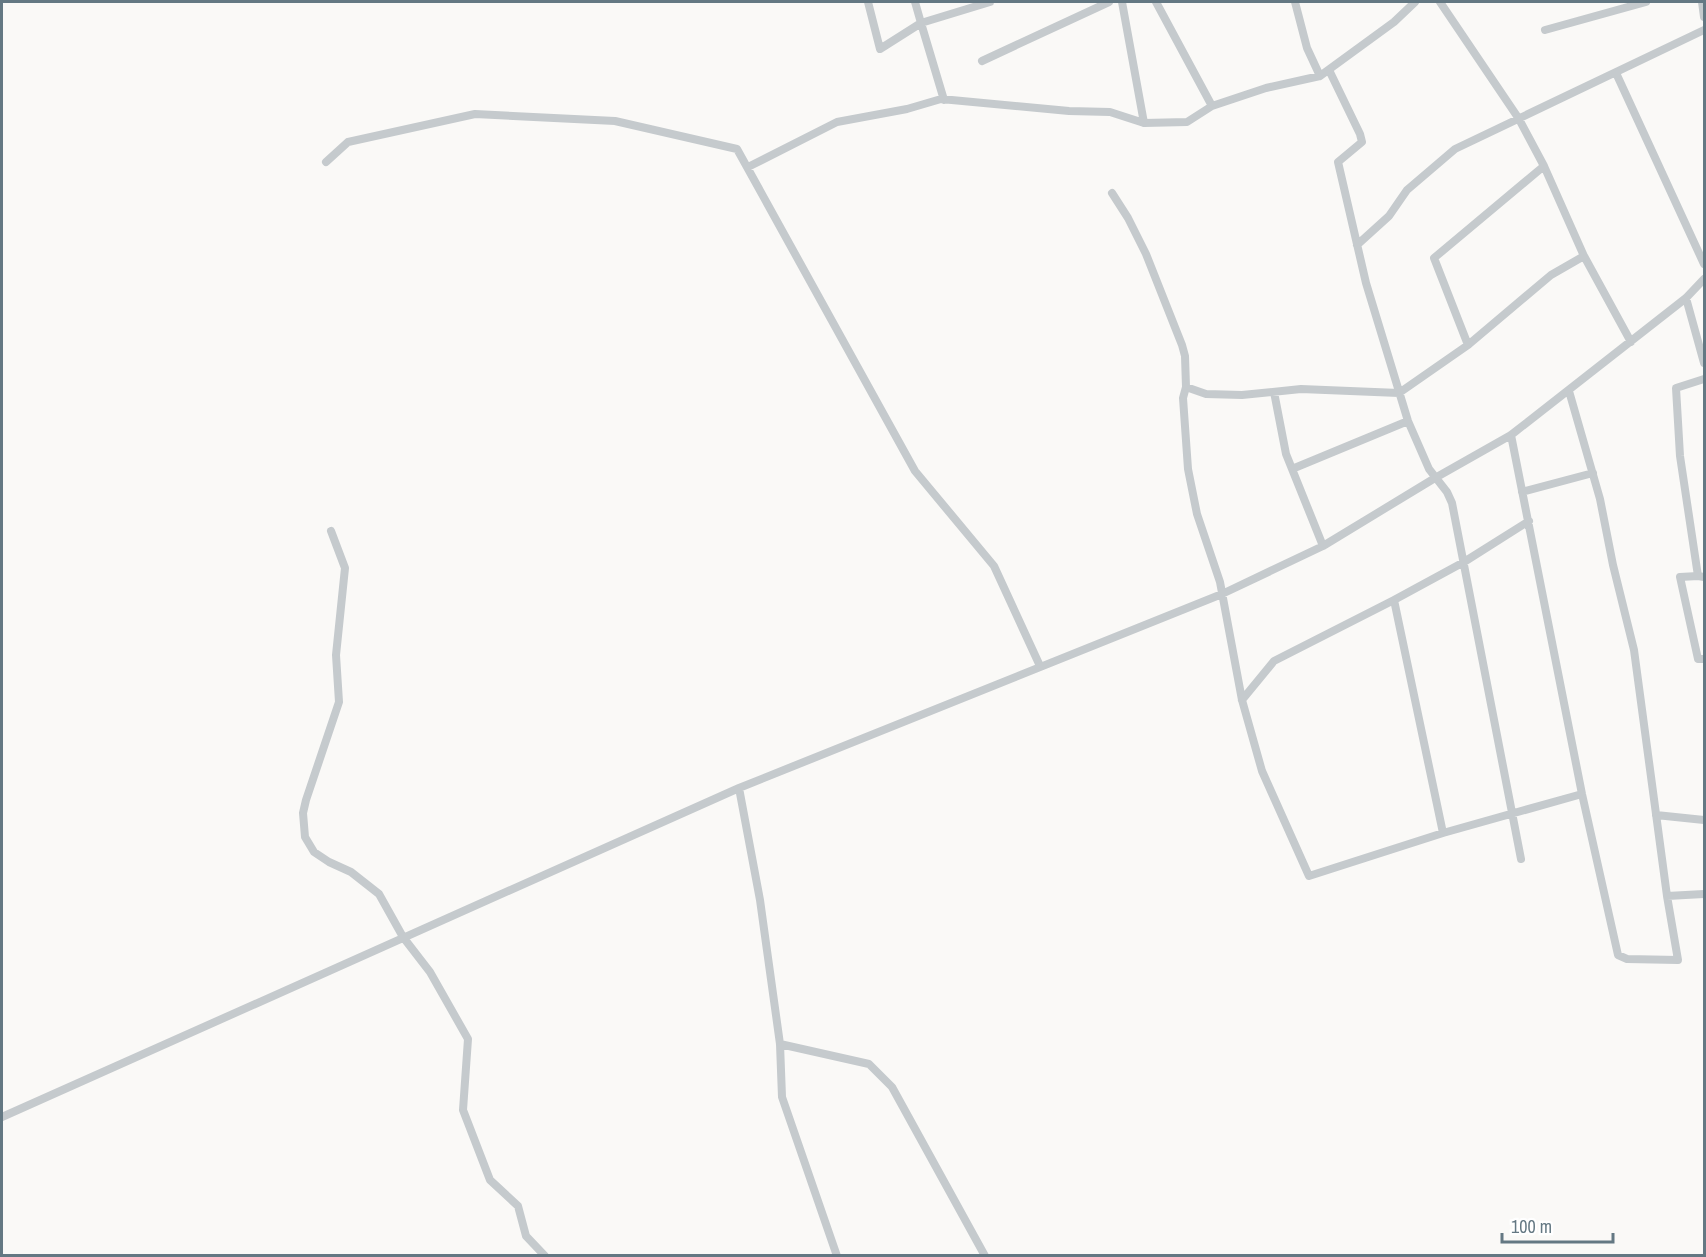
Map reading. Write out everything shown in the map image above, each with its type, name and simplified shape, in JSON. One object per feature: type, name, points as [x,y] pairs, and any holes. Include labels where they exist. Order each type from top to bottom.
[{"type":"street","points":[[868,2],[880,49],[921,23],[990,2]]},
{"type":"street","points":[[915,2],[944,99]]},
{"type":"street","points":[[982,62],[1110,2]]},
{"type":"street","points":[[1122,2],[1144,123]]},
{"type":"street","points":[[1156,2],[1212,106]]},
{"type":"street","points":[[1295,2],[1307,48],[1320,76]]},
{"type":"street","points":[[748,167],[837,122],[944,99],[1069,111],[1110,112],[1144,123],[1187,122],[1212,106],[1266,88],[1320,76],[1394,22],[1415,2]]},
{"type":"street","points":[[1440,2],[1520,119],[1544,166],[1584,256],[1631,342]]},
{"type":"street","points":[[1545,30],[1646,2]]},
{"type":"street","points":[[1702,2],[1704,17]]},
{"type":"street","points":[[1357,245],[1389,216],[1407,190],[1455,148],[1704,30]]},
{"type":"street","points":[[1329,70],[1362,142],[1338,162],[1366,283],[1408,421],[1429,469],[1447,492],[1452,503],[1514,812],[1521,859]]},
{"type":"street","points":[[1616,73],[1704,264]]},
{"type":"street","points":[[326,162],[348,142],[475,114],[615,121],[737,149],[915,471],[994,566],[1040,666]]},
{"type":"street","points":[[1468,345],[1434,258],[1544,166]]},
{"type":"street","points":[[1112,193],[1128,218],[1146,254],[1182,345],[1185,356],[1186,387],[1183,398],[1188,469],[1197,514],[1220,582],[1242,700],[1262,771],[1309,876],[1443,833],[1582,794]]},
{"type":"street","points":[[1186,387],[1206,394],[1242,395],[1301,389],[1399,393],[1468,345],[1551,275],[1584,256]]},
{"type":"street","points":[[2,1117],[739,788],[1222,594],[1323,546],[1434,478],[1511,435],[1686,298],[1704,279]]},
{"type":"street","points":[[1686,298],[1704,363]]},
{"type":"street","points":[[1704,379],[1676,388],[1680,456],[1701,576],[1680,577],[1698,659],[1704,659]]},
{"type":"street","points":[[1511,435],[1582,794],[1618,955],[1628,959],[1678,960],[1667,896],[1634,650],[1593,473],[1569,391]]},
{"type":"street","points":[[1274,392],[1286,454],[1323,546]]},
{"type":"street","points":[[1292,470],[1408,421]]},
{"type":"street","points":[[1522,492],[1593,473]]},
{"type":"street","points":[[1242,700],[1274,662],[1464,562],[1529,521]]},
{"type":"street","points":[[331,531],[345,568],[336,655],[339,702],[306,800],[303,813],[305,837],[314,852],[351,872],[379,894],[403,937],[430,972],[468,1039],[463,1110],[479,1157],[490,1180],[518,1206],[526,1236],[545,1256]]},
{"type":"street","points":[[1394,600],[1443,833]]},
{"type":"street","points":[[739,788],[760,900],[780,1044],[782,1098],[837,1256]]},
{"type":"street","points":[[1656,815],[1704,820]]},
{"type":"street","points":[[1667,896],[1704,894]]},
{"type":"street","points":[[780,1044],[869,1064],[892,1087],[985,1256]]}]
